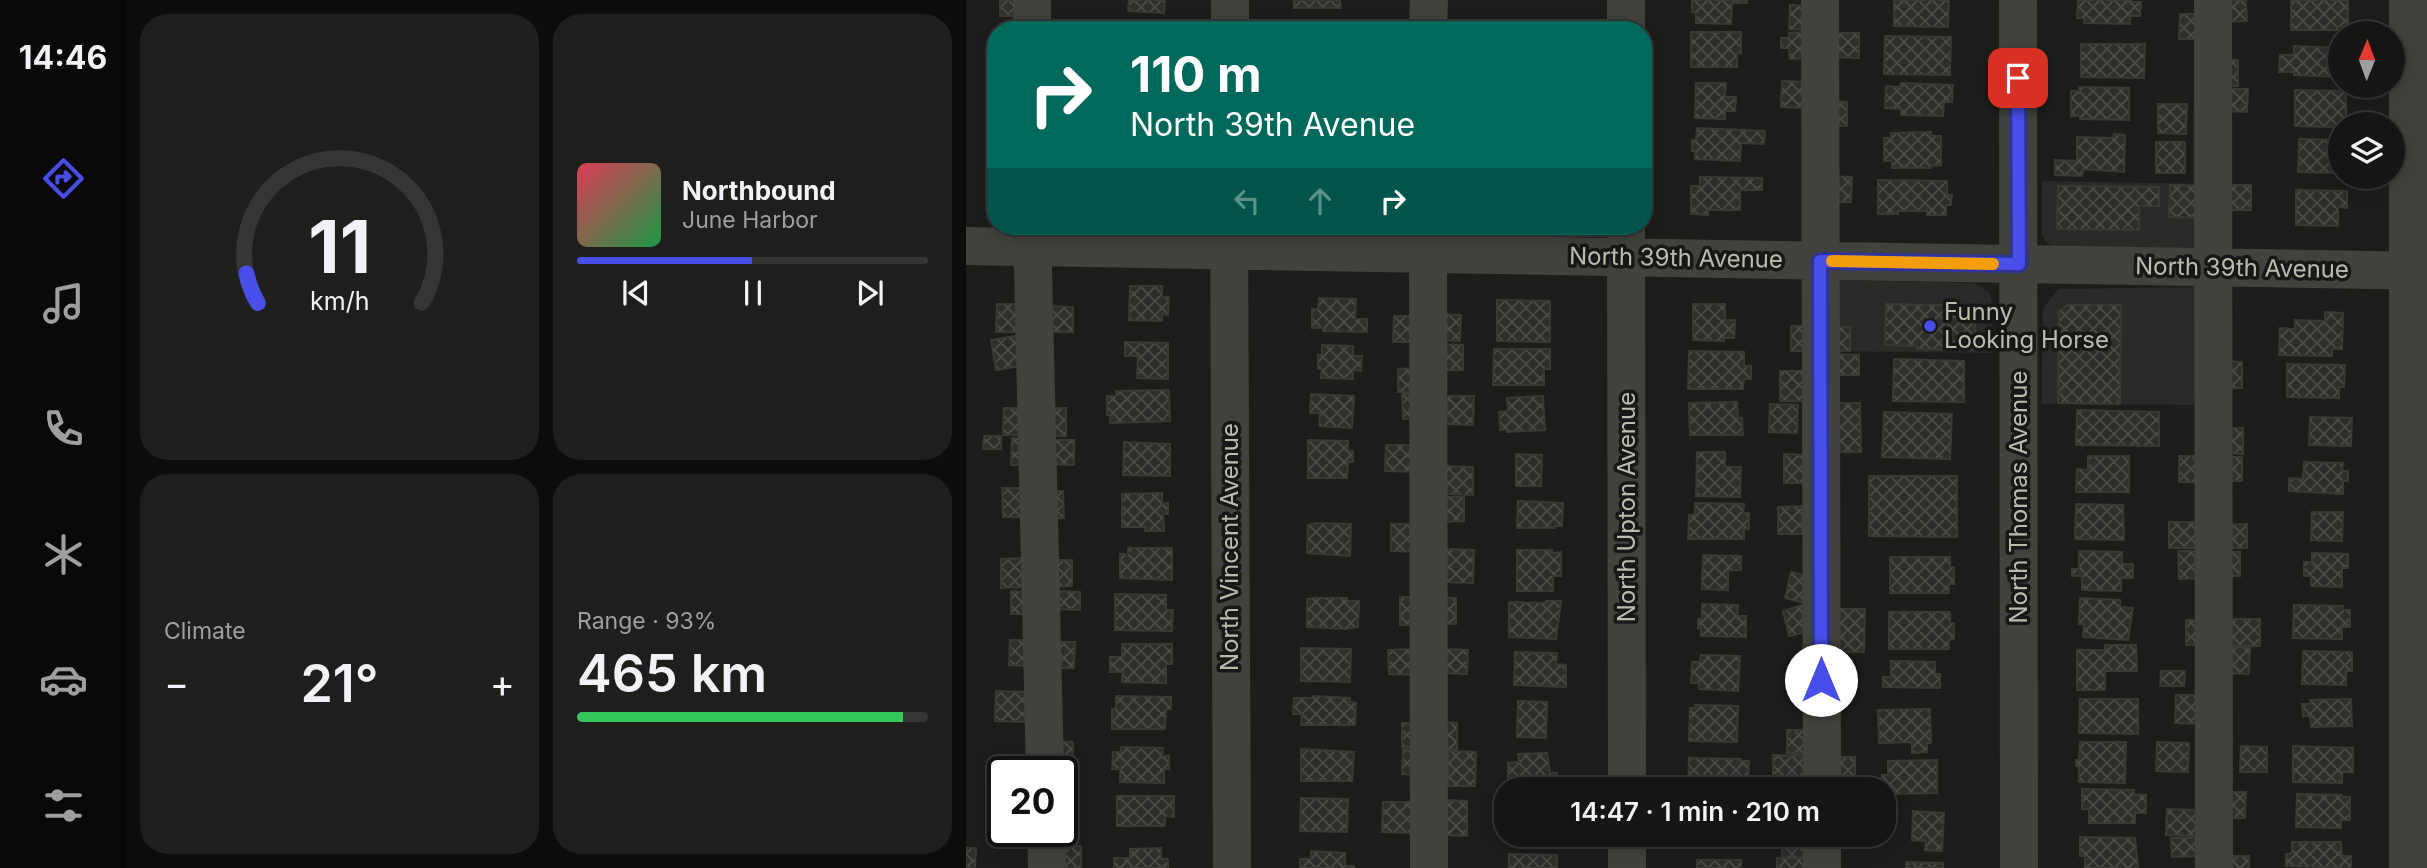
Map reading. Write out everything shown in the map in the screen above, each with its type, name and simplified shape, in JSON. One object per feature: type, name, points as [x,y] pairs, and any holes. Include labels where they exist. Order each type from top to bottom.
[{"type":"street","points":[[1032,0],[1032,21]]},
{"type":"street","points":[[1230,0],[1230,21]]},
{"type":"street","points":[[1429,0],[1429,21]]},
{"type":"street","points":[[1626,0],[1626,21]]},
{"type":"street","points":[[1820,0],[1822,777]]},
{"type":"street","name":"North Thomas Avenue","points":[[2018,0],[2019,868]]},
{"type":"street","points":[[2213,0],[2214,868]]},
{"type":"street","points":[[2408,0],[2417,271],[2408,868]]},
{"type":"street","points":[[1032,236],[1045,756]]},
{"type":"street","name":"North 39th Avenue","points":[[966,246],[1032,236],[1626,242],[1820,261],[2417,271]]},
{"type":"street","name":"North Vincent Avenue","points":[[1229,238],[1232,868]]},
{"type":"street","points":[[1428,240],[1429,868]]},
{"type":"street","name":"North Upton Avenue","points":[[1626,242],[1627,777]]},
{"type":"street","points":[[1046,847],[1047,868]]},
{"type":"street","points":[[1627,847],[1627,868]]},
{"type":"street","points":[[1822,847],[1822,868]]},
{"type":"shaded area","points":[[2042,181],[2213,184],[2214,249],[2051,246],[2041,233]]},
{"type":"shaded area","points":[[1820,280],[1975,283],[1990,293],[1992,353],[1820,351]]},
{"type":"shaded area","points":[[2214,287],[2214,405],[2041,404],[2043,308],[2059,289]]},
{"type":"building","points":[[1000,0],[1026,0],[1026,16],[1000,16]]},
{"type":"building","points":[[1129,0],[1165,0],[1164,13],[1128,11]]},
{"type":"building","points":[[1294,0],[1340,0],[1341,8],[1294,8]]},
{"type":"building","points":[[1692,0],[1747,0],[1747,3],[1732,3],[1731,24],[1696,23]]},
{"type":"building","points":[[1894,0],[1949,0],[1948,27],[1894,26]]},
{"type":"building","points":[[2078,0],[2141,2],[2140,16],[2130,16],[2130,24],[2084,23],[2085,18],[2077,18]]},
{"type":"building","points":[[2221,0],[2246,0],[2247,21],[2222,22]]},
{"type":"building","points":[[2291,0],[2348,0],[2348,21],[2328,21],[2328,30],[2291,30]]},
{"type":"building","points":[[1790,5],[1810,6],[1810,30],[1789,29]]},
{"type":"building","points":[[2180,14],[2206,14],[2206,39],[2179,39]]},
{"type":"building","points":[[1691,32],[1741,32],[1741,53],[1737,53],[1737,67],[1691,67]]},
{"type":"building","points":[[1810,32],[1810,58],[1790,59],[1789,48],[1781,48],[1781,38],[1789,38],[1789,33]]},
{"type":"building","points":[[1830,33],[1859,33],[1859,58],[1830,57]]},
{"type":"building","points":[[1885,36],[1951,37],[1950,75],[1884,74]]},
{"type":"building","points":[[2081,44],[2145,44],[2144,78],[2081,77]]},
{"type":"building","points":[[2294,46],[2328,47],[2328,77],[2279,72],[2280,55],[2294,55]]},
{"type":"building","points":[[2222,60],[2238,60],[2238,86],[2223,86]]},
{"type":"building","points":[[1782,81],[1805,82],[1805,108],[1781,107]]},
{"type":"building","points":[[1696,83],[1726,83],[1725,97],[1736,97],[1735,111],[1725,111],[1725,119],[1695,118]]},
{"type":"building","points":[[1901,83],[1953,85],[1952,102],[1944,102],[1943,116],[1901,115],[1901,109],[1885,108],[1886,86],[1900,87]]},
{"type":"building","points":[[2079,87],[2129,88],[2129,120],[2080,119],[2080,116],[2071,116],[2071,91],[2079,91]]},
{"type":"building","points":[[2223,89],[2248,89],[2247,112],[2223,111]]},
{"type":"building","points":[[2295,90],[2328,91],[2328,98],[2346,98],[2346,112],[2328,112],[2328,127],[2295,126]]},
{"type":"building","points":[[1827,101],[1847,102],[1847,126],[1827,126]]},
{"type":"building","points":[[2158,104],[2187,104],[2186,134],[2158,133]]},
{"type":"building","points":[[1697,128],[1765,131],[1764,144],[1741,143],[1740,161],[1695,159],[1692,140],[1696,140]]},
{"type":"building","points":[[1931,132],[1931,136],[1941,136],[1941,165],[1931,168],[1892,168],[1892,161],[1884,161],[1884,138],[1891,138],[1891,133]]},
{"type":"building","points":[[2114,134],[2125,135],[2124,172],[2083,169],[2082,176],[2055,175],[2055,160],[2077,161],[2077,137],[2113,138]]},
{"type":"building","points":[[2299,139],[2328,140],[2328,173],[2298,172]]},
{"type":"building","points":[[2156,142],[2185,142],[2185,173],[2156,173]]},
{"type":"building","points":[[1827,176],[1852,177],[1851,202],[1827,202]]},
{"type":"building","points":[[1700,177],[1762,178],[1762,190],[1740,190],[1740,210],[1708,210],[1708,215],[1691,214],[1691,186],[1700,186]]},
{"type":"building","points":[[1878,180],[1947,181],[1947,195],[1952,195],[1951,205],[1946,205],[1946,215],[1927,215],[1927,211],[1878,214]]},
{"type":"building","points":[[2170,185],[2204,186],[2204,218],[2169,217]]},
{"type":"building","points":[[2223,185],[2251,185],[2251,210],[2223,210]]},
{"type":"building","points":[[2058,186],[2159,187],[2159,206],[2139,206],[2139,230],[2057,229]]},
{"type":"building","points":[[2296,190],[2347,191],[2347,208],[2338,207],[2338,226],[2296,225]]},
{"type":"building","points":[[1130,286],[1162,286],[1162,297],[1169,297],[1168,315],[1162,314],[1162,321],[1129,320]]},
{"type":"building","points":[[1319,298],[1356,299],[1355,319],[1367,319],[1367,332],[1323,331],[1323,328],[1312,328],[1312,309],[1318,309]]},
{"type":"building","points":[[1497,300],[1550,301],[1550,342],[1497,341]]},
{"type":"building","points":[[997,304],[1026,304],[1026,332],[996,332]]},
{"type":"building","points":[[1693,304],[1725,304],[1725,320],[1735,320],[1734,338],[1724,338],[1724,341],[1693,340]]},
{"type":"building","name":"Funny Looking Horse","points":[[1886,304],[1975,306],[1975,350],[1917,349],[1917,346],[1885,345]]},
{"type":"building","points":[[2067,305],[2121,305],[2120,404],[2058,403],[2059,311]]},
{"type":"building","points":[[1044,306],[1073,307],[1073,332],[1044,332]]},
{"type":"building","points":[[2325,312],[2343,313],[2342,349],[2332,349],[2332,356],[2279,355],[2280,328],[2295,329],[2295,320],[2325,321]]},
{"type":"building","points":[[1436,314],[1461,315],[1460,341],[1435,340]]},
{"type":"building","points":[[1394,316],[1419,316],[1418,342],[1393,342]]},
{"type":"building","points":[[1791,326],[1807,326],[1807,351],[1791,351]]},
{"type":"building","points":[[1827,326],[1850,327],[1850,351],[1826,350]]},
{"type":"building","points":[[1021,335],[1026,365],[996,370],[991,340]]},
{"type":"building","points":[[1125,342],[1168,343],[1168,379],[1137,378],[1138,356],[1125,356]]},
{"type":"building","points":[[1438,344],[1463,345],[1463,370],[1437,370]]},
{"type":"building","points":[[1322,345],[1353,346],[1353,356],[1362,356],[1361,371],[1353,370],[1353,379],[1321,378],[1322,369],[1318,369],[1318,355],[1322,355]]},
{"type":"building","points":[[1494,349],[1550,349],[1550,369],[1544,369],[1544,385],[1493,385]]},
{"type":"building","points":[[1689,351],[1744,352],[1744,366],[1751,366],[1751,379],[1744,379],[1743,389],[1688,389]]},
{"type":"building","points":[[1832,354],[1859,355],[1859,375],[1831,375]]},
{"type":"building","points":[[1894,359],[1964,361],[1964,402],[1893,401]]},
{"type":"building","points":[[2224,361],[2242,362],[2242,388],[2223,388]]},
{"type":"building","points":[[2287,364],[2345,365],[2344,387],[2339,387],[2339,398],[2287,397]]},
{"type":"building","points":[[1420,368],[1419,393],[1398,392],[1398,369]]},
{"type":"building","points":[[1780,371],[1809,371],[1808,401],[1780,401]]},
{"type":"building","points":[[1169,390],[1170,421],[1110,423],[1107,396],[1116,396],[1116,391]]},
{"type":"building","points":[[1311,394],[1354,396],[1352,428],[1319,426],[1320,413],[1310,413]]},
{"type":"building","points":[[1402,394],[1418,394],[1418,419],[1403,419]]},
{"type":"building","points":[[1447,396],[1474,396],[1473,425],[1446,424]]},
{"type":"building","points":[[1543,396],[1545,430],[1500,430],[1499,412],[1508,411],[1507,398]]},
{"type":"building","points":[[1737,402],[1743,435],[1690,435],[1689,403]]},
{"type":"building","points":[[1832,403],[1860,403],[1861,452],[1831,452]]},
{"type":"building","points":[[1770,404],[1798,405],[1797,433],[1769,432]]},
{"type":"building","points":[[1004,408],[1028,408],[1028,435],[1003,435]]},
{"type":"building","points":[[1044,408],[1066,408],[1066,436],[1044,436]]},
{"type":"building","points":[[2077,410],[2159,412],[2159,446],[2076,445]]},
{"type":"building","points":[[1884,412],[1952,414],[1950,459],[1882,457]]},
{"type":"building","points":[[2310,417],[2352,418],[2351,446],[2309,445]]},
{"type":"building","points":[[2223,428],[2243,428],[2243,454],[2223,453]]},
{"type":"building","points":[[984,436],[1001,436],[1001,449],[983,449]]},
{"type":"building","points":[[1012,438],[1029,438],[1028,465],[1011,465]]},
{"type":"building","points":[[1046,440],[1074,440],[1074,465],[1046,464]]},
{"type":"building","points":[[1308,440],[1348,441],[1348,451],[1353,451],[1353,462],[1348,462],[1347,478],[1308,478]]},
{"type":"building","points":[[1124,442],[1170,444],[1170,476],[1123,475]]},
{"type":"building","points":[[1386,445],[1417,445],[1417,472],[1385,471]]},
{"type":"building","points":[[1697,452],[1725,452],[1725,467],[1741,467],[1740,497],[1696,496]]},
{"type":"building","points":[[1516,454],[1542,455],[1541,486],[1516,486]]},
{"type":"building","points":[[1784,454],[1810,455],[1810,483],[1784,483]]},
{"type":"building","points":[[2088,456],[2129,456],[2129,492],[2076,492],[2077,469],[2088,470]]},
{"type":"building","points":[[2179,456],[2205,456],[2205,482],[2179,482]]},
{"type":"building","points":[[2224,457],[2242,457],[2242,481],[2224,481]]},
{"type":"building","points":[[2304,462],[2343,463],[2342,471],[2348,471],[2348,481],[2343,481],[2343,494],[2289,491],[2289,478],[2303,479]]},
{"type":"building","points":[[1446,466],[1473,467],[1473,495],[1446,494]]},
{"type":"building","points":[[1869,476],[1957,476],[1957,537],[1869,536]]},
{"type":"building","points":[[1002,488],[1029,488],[1029,517],[1003,517]]},
{"type":"building","points":[[1045,491],[1063,491],[1064,518],[1046,519]]},
{"type":"building","points":[[1162,493],[1162,504],[1168,503],[1168,514],[1163,514],[1164,531],[1145,531],[1146,527],[1122,527],[1122,494]]},
{"type":"building","points":[[1445,497],[1464,497],[1464,521],[1445,522]]},
{"type":"building","points":[[1518,501],[1563,503],[1562,526],[1517,528]]},
{"type":"building","points":[[1695,503],[1744,504],[1743,513],[1749,513],[1749,529],[1744,529],[1744,539],[1688,539],[1689,515],[1695,515]]},
{"type":"building","points":[[2076,504],[2123,505],[2124,540],[2075,539]]},
{"type":"building","points":[[1802,506],[1802,534],[1778,534],[1778,507]]},
{"type":"building","points":[[2312,512],[2343,512],[2342,541],[2311,540]]},
{"type":"building","points":[[2169,522],[2198,522],[2198,548],[2169,548]]},
{"type":"building","points":[[1351,524],[1350,556],[1307,553],[1308,525]]},
{"type":"building","points":[[1391,524],[1420,524],[1420,552],[1391,551]]},
{"type":"building","points":[[2247,524],[2247,548],[2222,548],[2222,525]]},
{"type":"building","points":[[1128,548],[1172,548],[1172,580],[1120,578],[1120,554],[1128,554]]},
{"type":"building","points":[[1445,549],[1474,550],[1473,583],[1444,582]]},
{"type":"building","points":[[1517,550],[1561,552],[1561,576],[1553,576],[1553,591],[1517,591]]},
{"type":"building","points":[[2079,551],[2122,552],[2122,564],[2133,564],[2133,578],[2121,578],[2121,591],[2082,590],[2082,576],[2072,576],[2072,569],[2079,569]]},
{"type":"building","points":[[2178,551],[2205,551],[2205,578],[2179,579]]},
{"type":"building","points":[[2222,552],[2240,552],[2240,576],[2223,576]]},
{"type":"building","points":[[2312,553],[2348,554],[2348,568],[2342,568],[2342,587],[2311,586],[2311,576],[2304,576],[2304,562],[2312,562]]},
{"type":"building","points":[[1703,555],[1741,556],[1741,570],[1728,570],[1728,590],[1702,589]]},
{"type":"building","points":[[1890,557],[1950,557],[1950,567],[1954,567],[1954,584],[1949,584],[1949,593],[1890,593]]},
{"type":"building","points":[[1028,558],[1028,587],[1001,588],[1001,559]]},
{"type":"building","points":[[1047,560],[1072,560],[1072,586],[1047,587]]},
{"type":"building","points":[[1791,572],[1811,577],[1805,603],[1785,598]]},
{"type":"building","points":[[1011,591],[1027,592],[1027,614],[1011,614]]},
{"type":"building","points":[[1056,591],[1080,592],[1080,610],[1055,609]]},
{"type":"building","points":[[1115,594],[1166,595],[1166,610],[1173,610],[1172,631],[1115,630]]},
{"type":"building","points":[[1400,597],[1421,597],[1420,625],[1400,625]]},
{"type":"building","points":[[1347,598],[1347,601],[1359,601],[1358,627],[1307,627],[1307,599]]},
{"type":"building","points":[[1438,598],[1456,598],[1456,624],[1438,624]]},
{"type":"building","points":[[2080,598],[2120,600],[2120,607],[2133,608],[2128,640],[2083,637],[2084,624],[2079,624]]},
{"type":"building","points":[[1561,601],[1556,639],[1509,637],[1509,602]]},
{"type":"building","points":[[1702,604],[1738,605],[1737,616],[1746,616],[1746,637],[1701,636],[1698,619],[1702,619]]},
{"type":"building","points":[[1803,605],[1810,631],[1789,636],[1783,611]]},
{"type":"building","points":[[2294,605],[2343,606],[2343,610],[2350,610],[2350,627],[2342,627],[2342,639],[2293,638]]},
{"type":"building","points":[[1839,609],[1865,609],[1864,652],[1838,652]]},
{"type":"building","points":[[1889,612],[1950,612],[1950,623],[1954,623],[1954,639],[1949,640],[1949,649],[1889,649]]},
{"type":"building","points":[[2222,619],[2260,619],[2260,646],[2222,646]]},
{"type":"building","points":[[2186,620],[2204,620],[2204,644],[2186,645]]},
{"type":"building","points":[[1010,640],[1027,640],[1026,666],[1009,665]]},
{"type":"building","points":[[1046,642],[1075,642],[1074,668],[1045,668]]},
{"type":"building","points":[[1122,644],[1172,644],[1172,664],[1166,664],[1166,683],[1122,682],[1122,672],[1110,672],[1110,657],[1122,657]]},
{"type":"building","points":[[2105,645],[2136,645],[2137,671],[2105,671],[2105,690],[2077,690],[2077,650],[2105,650]]},
{"type":"building","points":[[2223,647],[2250,648],[2249,674],[2222,673]]},
{"type":"building","points":[[1301,648],[1351,649],[1350,682],[1301,681]]},
{"type":"building","points":[[1419,649],[1419,675],[1389,674],[1388,650]]},
{"type":"building","points":[[1441,649],[1468,650],[1467,674],[1441,673]]},
{"type":"building","points":[[2303,651],[2352,652],[2352,671],[2346,671],[2346,685],[2302,684]]},
{"type":"building","points":[[1515,652],[1557,653],[1556,664],[1566,665],[1566,687],[1514,685]]},
{"type":"building","points":[[1701,655],[1740,656],[1738,691],[1699,689],[1699,683],[1691,683],[1692,662],[1700,662]]},
{"type":"building","points":[[1828,658],[1850,658],[1851,682],[1829,682]]},
{"type":"building","points":[[1792,659],[1809,660],[1808,683],[1791,682]]},
{"type":"building","points":[[1891,661],[1935,662],[1935,674],[1940,674],[1940,688],[1883,687],[1883,677],[1891,677]]},
{"type":"building","points":[[2161,671],[2185,671],[2184,686],[2160,686]]},
{"type":"building","points":[[996,691],[1028,692],[1027,722],[995,721]]},
{"type":"building","points":[[2176,695],[2205,695],[2205,724],[2175,723]]},
{"type":"building","points":[[1116,696],[1171,697],[1171,709],[1166,709],[1165,729],[1112,729],[1112,709],[1116,709]]},
{"type":"building","points":[[1294,698],[1350,698],[1350,702],[1356,703],[1355,725],[1301,725],[1302,714],[1293,714]]},
{"type":"building","points":[[2080,699],[2138,699],[2138,734],[2079,733]]},
{"type":"building","points":[[2351,699],[2352,726],[2311,727],[2310,716],[2303,716],[2302,704],[2311,704],[2310,700]]},
{"type":"building","points":[[1518,701],[1547,702],[1546,738],[1517,737]]},
{"type":"building","points":[[1695,705],[1738,706],[1737,742],[1689,741],[1690,708],[1695,708]]},
{"type":"building","points":[[1930,709],[1931,743],[1927,743],[1927,752],[1912,753],[1912,742],[1879,743],[1878,710]]},
{"type":"building","points":[[1437,722],[1457,723],[1457,749],[1437,749]]},
{"type":"building","points":[[1402,723],[1420,723],[1419,747],[1402,747]]},
{"type":"building","points":[[1787,730],[1810,730],[1809,754],[1787,753]]},
{"type":"building","points":[[1046,741],[1073,742],[1073,756],[1045,756]]},
{"type":"building","points":[[2080,742],[2126,742],[2125,783],[2079,782],[2079,766],[2076,766],[2076,760],[2079,760]]},
{"type":"building","points":[[2157,742],[2189,743],[2188,772],[2156,771]]},
{"type":"building","points":[[2241,746],[2267,747],[2267,772],[2240,772]]},
{"type":"building","points":[[2293,746],[2353,748],[2353,772],[2342,772],[2342,783],[2293,782]]},
{"type":"building","points":[[1121,747],[1163,748],[1162,756],[1169,756],[1169,769],[1164,769],[1164,783],[1120,782],[1120,769],[1112,769],[1113,752],[1121,752]]},
{"type":"building","points":[[1301,749],[1354,752],[1352,781],[1301,781]]},
{"type":"building","points":[[1403,749],[1420,750],[1419,775],[1402,774]]},
{"type":"building","points":[[1448,751],[1476,752],[1475,786],[1448,786]]},
{"type":"building","points":[[1547,753],[1550,773],[1557,773],[1557,777],[1508,777],[1508,763],[1519,762],[1518,754]]},
{"type":"building","points":[[1773,755],[1811,756],[1810,777],[1773,777]]},
{"type":"building","points":[[1828,757],[1855,757],[1855,777],[1827,777]]},
{"type":"building","points":[[1689,758],[1749,761],[1748,777],[1688,777]]},
{"type":"building","points":[[1937,760],[1937,793],[1896,794],[1896,777],[1882,777],[1888,775],[1888,761]]},
{"type":"building","points":[[2082,789],[2134,790],[2134,795],[2146,795],[2146,813],[2135,813],[2135,823],[2089,823],[2089,809],[2082,809]]},
{"type":"building","points":[[2222,792],[2246,792],[2245,818],[2221,818]]},
{"type":"building","points":[[2297,794],[2350,797],[2350,820],[2341,820],[2341,828],[2296,827]]},
{"type":"building","points":[[1117,796],[1174,796],[1174,817],[1165,816],[1165,826],[1117,826]]},
{"type":"building","points":[[1301,798],[1348,799],[1347,832],[1300,831]]},
{"type":"building","points":[[1445,800],[1467,801],[1467,836],[1444,835]]},
{"type":"building","points":[[1383,802],[1415,802],[1415,833],[1382,832]]},
{"type":"building","points":[[2167,809],[2197,810],[2196,836],[2166,835]]},
{"type":"building","points":[[1913,811],[1944,813],[1942,851],[1925,850],[1926,841],[1912,840]]},
{"type":"building","points":[[2080,837],[2135,838],[2138,868],[2085,868],[2085,856],[2080,856]]},
{"type":"building","points":[[2171,838],[2196,838],[2196,856],[2172,857]]},
{"type":"building","points":[[2292,842],[2341,842],[2342,856],[2351,856],[2351,868],[2286,866],[2286,854],[2292,853]]},
{"type":"building","points":[[1081,846],[1081,868],[1051,868],[1052,847]]},
{"type":"building","points":[[1782,847],[1812,847],[1812,858],[1782,858]]},
{"type":"building","points":[[966,848],[976,848],[975,868],[966,868]]},
{"type":"building","points":[[1161,848],[1161,859],[1168,859],[1168,868],[1114,868],[1114,858],[1130,858],[1130,849]]},
{"type":"building","points":[[1311,851],[1345,853],[1345,866],[1354,868],[1300,868],[1300,859],[1311,859]]},
{"type":"building","points":[[1509,854],[1557,855],[1557,868],[1509,868]]},
{"type":"building","points":[[2221,856],[2249,856],[2249,868],[2221,868]]},
{"type":"building","points":[[1777,858],[1804,859],[1804,868],[1777,868]]},
{"type":"building","points":[[1697,860],[1741,860],[1741,868],[1697,868]]},
{"type":"building","points":[[1906,862],[1943,863],[1943,868],[1906,868]]},
{"type":"slow traffic","points":[[1832,261],[1993,264]]},
{"type":"place","name":"Funny Looking Horse","points":[[1930,326]]},
{"type":"route","points":[[1821,680],[1820,261],[2019,264],[2018,78]]}]
